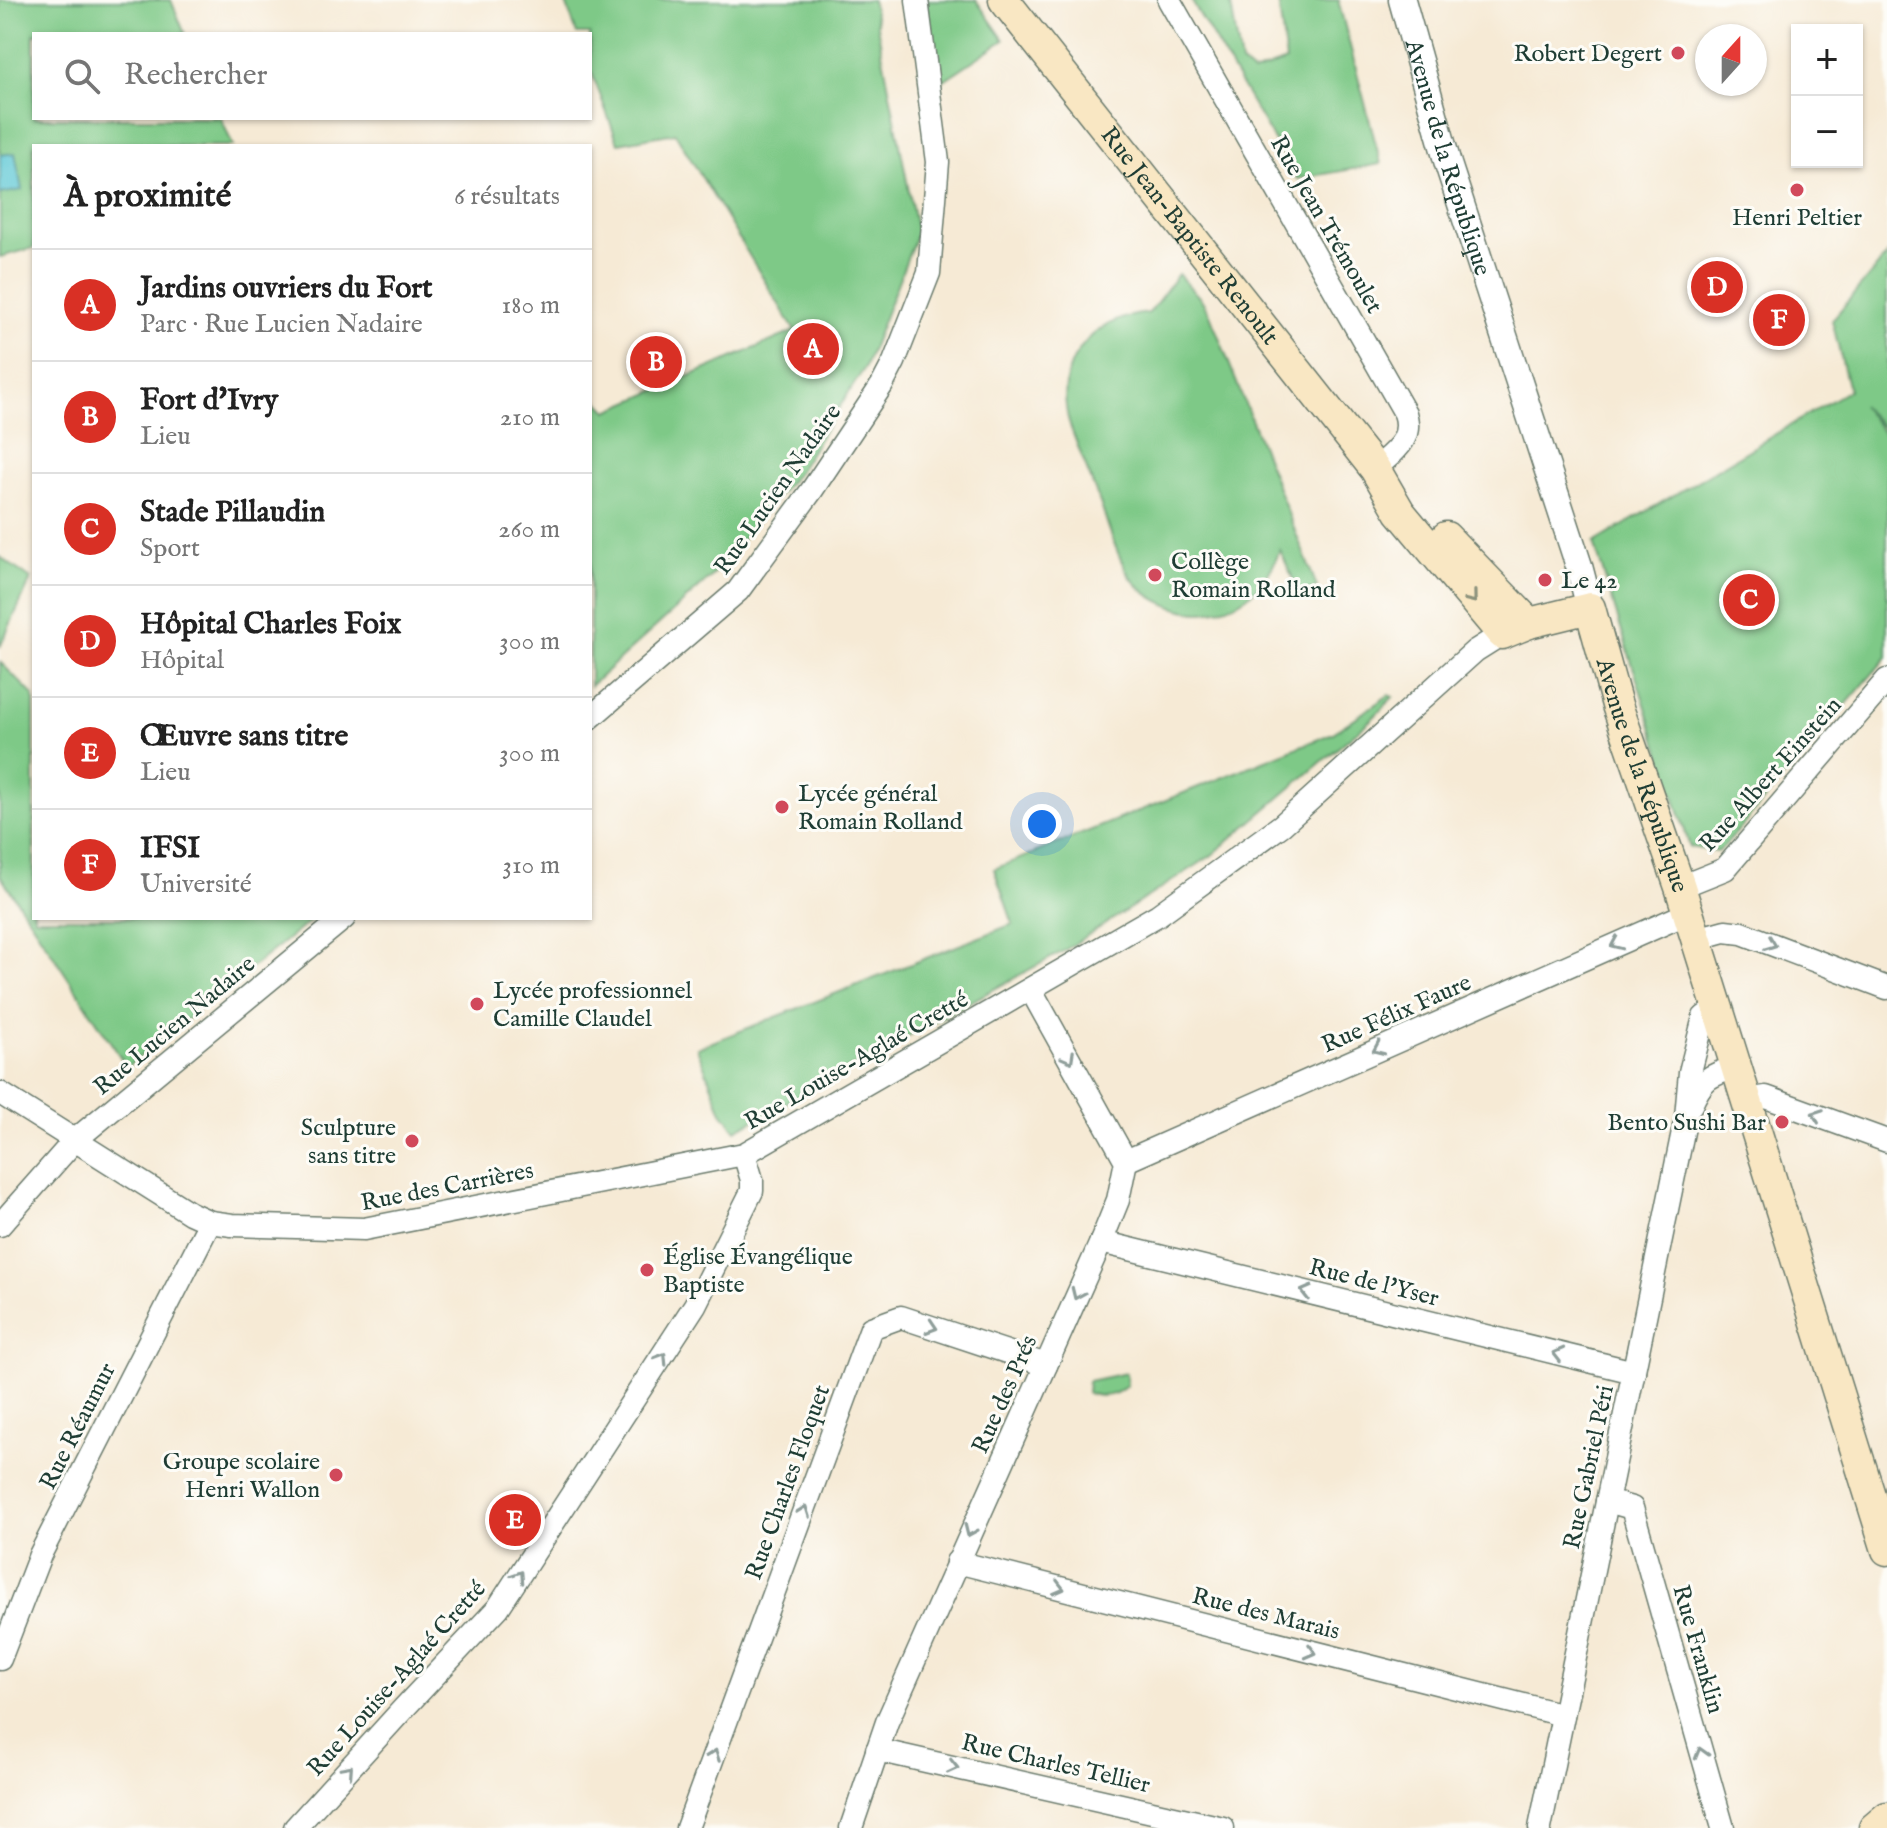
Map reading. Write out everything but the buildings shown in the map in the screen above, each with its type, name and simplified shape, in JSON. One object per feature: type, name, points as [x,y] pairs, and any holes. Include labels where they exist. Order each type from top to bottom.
[{"type":"main road","name":"Rue Jean-Baptiste Renoult","points":[[1004,0],[1375,469],[1411,500],[1515,628]]},
{"type":"main road","points":[[1515,628],[1590,608]]},
{"type":"main road","name":"Avenue de la République","points":[[1590,608],[1617,705],[1688,913],[1887,1550]]},
{"type":"main road","points":[[1874,1828],[1887,1817]]},
{"type":"street","name":"Rue Lucien Nadaire","points":[[592,716],[738,591],[812,490],[894,362],[929,273],[938,162],[917,0]]},
{"type":"street","name":"Rue Jean Trémoulet","points":[[1169,0],[1405,413],[1409,425],[1404,441],[1375,469]]},
{"type":"street","name":"Avenue de la République","points":[[1402,0],[1448,164],[1590,608]]},
{"type":"street","name":"Rue Louise-Aglaé Cretté","points":[[295,1828],[498,1608],[695,1305],[752,1191],[744,1154],[1158,915],[1282,825],[1475,651],[1515,628]]},
{"type":"street","name":"Rue Albert Einstein","points":[[1688,913],[1887,680]]},
{"type":"street","points":[[1688,913],[1725,931],[1742,933],[1887,988]]},
{"type":"street","name":"Rue Félix Faure","points":[[1126,1161],[1688,913]]},
{"type":"street","name":"Rue Lucien Nadaire","points":[[0,1225],[74,1141],[342,920]]},
{"type":"street","points":[[1031,990],[1126,1161]]},
{"type":"street","name":"Rue Gabriel Péri","points":[[1540,1828],[1686,1117],[1690,1072],[1704,1017],[1717,1008]]},
{"type":"street","name":"Rue Gabriel Péri","points":[[1686,1117],[1701,1084],[1709,1077],[1735,1067]]},
{"type":"street","name":"Rue des Carrières","points":[[0,1093],[190,1213],[210,1222],[243,1226],[364,1229],[744,1154]]},
{"type":"street","points":[[1746,1100],[1766,1097],[1887,1141]]},
{"type":"street","name":"Rue des Prés","points":[[851,1828],[877,1750],[957,1562],[1101,1242],[1124,1181],[1126,1161]]},
{"type":"street","name":"Rue Réaumur","points":[[0,1659],[40,1555],[210,1222]]},
{"type":"street","name":"Rue de l'Yser","points":[[1101,1242],[1634,1372]]},
{"type":"street","name":"Rue Charles Floquet","points":[[687,1828],[871,1328],[901,1317],[1046,1365]]},
{"type":"street","name":"Rue Franklin","points":[[1607,1501],[1632,1508],[1723,1828]]},
{"type":"street","name":"Rue des Marais","points":[[957,1562],[1563,1715]]},
{"type":"street","name":"Rue Charles Tellier","points":[[877,1750],[1223,1828]]},
{"type":"green space","points":[[0,0],[171,0],[184,32],[32,32],[32,120],[222,120],[232,144],[32,144],[32,249],[0,257]]},
{"type":"green space","points":[[565,0],[872,0],[917,233],[865,367],[798,472],[711,577],[592,684],[592,395],[608,411],[795,331],[675,133],[618,143],[592,73],[592,32],[576,32]]},
{"type":"green space","points":[[925,0],[976,0],[1004,40],[938,84]]},
{"type":"green space","points":[[1191,0],[1230,0],[1241,63],[1253,73],[1286,61],[1278,0],[1338,0],[1381,164],[1297,179]]},
{"type":"green space","points":[[1887,255],[1887,432],[1861,405],[1887,437],[1887,657],[1724,847],[1718,852],[1690,847],[1594,543],[1849,390],[1832,320]]},
{"type":"green space","points":[[1178,274],[1209,312],[1317,587],[1300,594],[1280,550],[1264,580],[1248,596],[1217,610],[1190,611],[1151,597],[1131,578],[1120,559],[1069,423],[1067,382],[1080,348],[1093,335],[1109,324],[1149,313]]},
{"type":"green space","points":[[0,557],[31,579],[0,647]]},
{"type":"green space","points":[[0,662],[32,694],[32,920],[311,920],[127,1067],[0,875]]},
{"type":"green space","points":[[1389,695],[1393,697],[1373,718],[1211,856],[1062,952],[736,1130],[722,1112],[697,1048],[1013,924],[994,869],[1333,733]]},
{"type":"green space","points":[[1126,1373],[1127,1385],[1118,1392],[1104,1396],[1087,1393],[1088,1381]]},
{"type":"water","points":[[15,153],[22,190],[0,194],[0,155]]},
{"type":"place","name":"Robert Degert","points":[[1678,53]]},
{"type":"place","name":"Henri Peltier","points":[[1797,190]]},
{"type":"place","name":"Hôpital Charles Foix","points":[[1717,287]]},
{"type":"place","name":"IFSI","points":[[1779,320]]},
{"type":"place","name":"Jardins ouvriers du Fort","points":[[813,349]]},
{"type":"place","name":"Fort d'Ivry","points":[[656,362]]},
{"type":"place","name":"Collège Romain Rolland","points":[[1155,575]]},
{"type":"place","name":"Le 42","points":[[1545,580]]},
{"type":"place","name":"Stade Pillaudin","points":[[1749,600]]},
{"type":"place","name":"Lycée général Romain Rolland","points":[[782,807]]},
{"type":"place","name":"Lycée professionnel Camille Claudel","points":[[477,1004]]},
{"type":"place","name":"Bento Sushi Bar","points":[[1782,1122]]},
{"type":"place","name":"Sculpture sans titre","points":[[412,1141]]},
{"type":"place","name":"Église Évangélique Baptiste","points":[[647,1270]]},
{"type":"place","name":"Groupe scolaire Henri Wallon","points":[[336,1475]]},
{"type":"place","name":"Œuvre sans titre","points":[[515,1520]]}]
